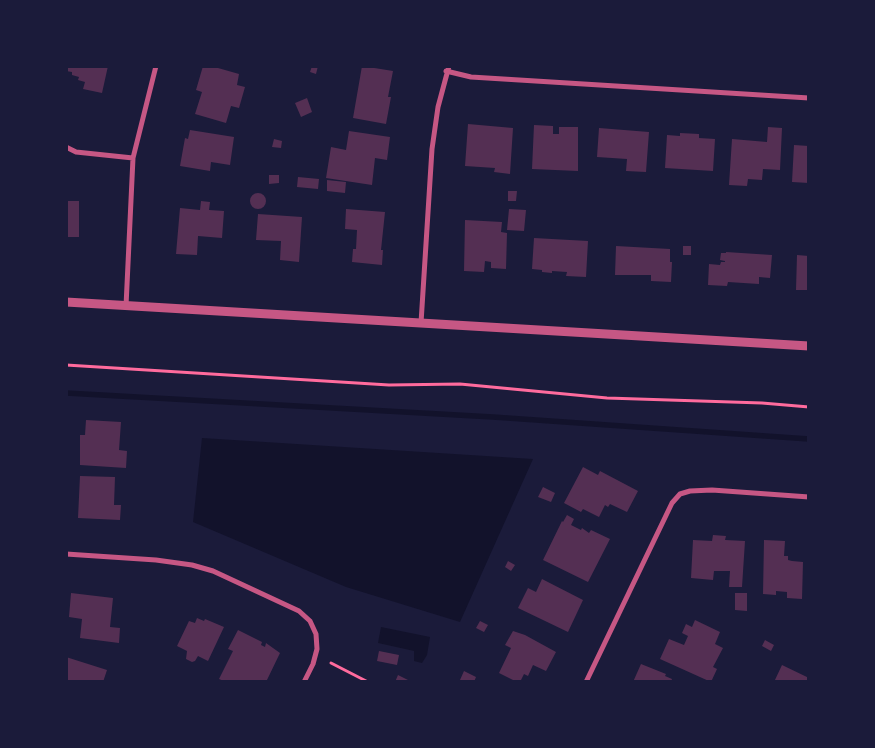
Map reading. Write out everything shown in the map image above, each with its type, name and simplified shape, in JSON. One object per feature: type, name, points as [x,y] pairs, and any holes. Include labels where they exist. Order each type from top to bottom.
[{"type":"street","points":[[126,306],[133,158],[156,66]]},
{"type":"street","points":[[420,323],[432,149],[438,106],[448,69],[471,77],[809,98]]},
{"type":"street","points":[[66,147],[76,152],[133,158]]},
{"type":"street","points":[[66,302],[809,346]]},
{"type":"street","points":[[586,682],[672,503],[680,494],[690,491],[712,490],[809,497]]},
{"type":"street","points":[[66,554],[175,562],[213,571],[299,611],[310,621],[316,634],[317,649],[313,664],[304,682]]},
{"type":"path","points":[[66,365],[389,385],[460,384],[607,398],[762,403],[809,407]]},
{"type":"path","points":[[331,663],[368,682]]},
{"type":"shaded area","points":[[202,438],[533,459],[460,622],[346,587],[193,522]]},
{"type":"shaded area","points":[[381,627],[430,637],[427,655],[422,663],[414,661],[414,651],[378,643]]},
{"type":"building","points":[[66,66],[108,66],[102,93],[83,89],[85,82],[78,80],[79,77],[72,75],[72,72],[66,71]]},
{"type":"building","points":[[203,66],[211,66],[239,74],[237,85],[245,87],[239,108],[231,106],[226,123],[195,114],[202,92],[196,90]]},
{"type":"building","points":[[312,66],[318,66],[316,74],[310,72]]},
{"type":"building","points":[[362,66],[393,71],[388,97],[391,97],[386,124],[353,118]]},
{"type":"building","points":[[307,98],[312,112],[301,117],[295,103]]},
{"type":"building","points":[[468,124],[513,128],[510,174],[494,172],[495,168],[465,166]]},
{"type":"building","points":[[534,125],[553,126],[553,134],[559,134],[559,127],[578,127],[578,171],[532,169]]},
{"type":"building","points":[[768,127],[782,128],[780,170],[763,169],[762,180],[748,179],[747,186],[729,185],[732,139],[767,142]]},
{"type":"building","points":[[599,128],[649,132],[646,172],[626,171],[627,159],[597,157]]},
{"type":"building","points":[[190,130],[234,137],[230,165],[211,162],[210,171],[180,166],[185,138],[188,139]]},
{"type":"building","points":[[349,131],[390,137],[387,160],[375,158],[372,185],[326,178],[331,147],[346,150]]},
{"type":"building","points":[[680,133],[699,134],[699,138],[715,139],[713,171],[665,168],[667,135],[680,136]]},
{"type":"building","points":[[274,139],[282,141],[281,148],[272,147]]},
{"type":"building","points":[[794,145],[809,146],[809,183],[792,182]]},
{"type":"building","points":[[269,175],[279,175],[279,183],[269,184]]},
{"type":"building","points":[[298,177],[319,179],[318,189],[297,187]]},
{"type":"building","points":[[327,180],[346,182],[345,193],[327,191]]},
{"type":"building","points":[[508,191],[517,191],[516,201],[508,201]]},
{"type":"building","points":[[255,193],[261,193],[266,198],[264,207],[255,209],[250,204],[250,198]]},
{"type":"building","points":[[66,201],[79,201],[79,237],[66,237]]},
{"type":"building","points":[[201,201],[210,202],[209,210],[224,211],[222,238],[198,236],[197,255],[176,254],[180,208],[200,210]]},
{"type":"building","points":[[346,209],[385,212],[381,250],[383,250],[382,265],[352,262],[353,249],[356,249],[357,230],[345,229]]},
{"type":"building","points":[[509,209],[526,210],[524,231],[507,230]]},
{"type":"building","points":[[258,214],[302,217],[299,262],[280,260],[281,241],[256,240]]},
{"type":"building","points":[[465,220],[502,222],[501,232],[507,233],[506,269],[491,268],[491,262],[485,261],[484,272],[464,271]]},
{"type":"building","points":[[534,238],[588,241],[586,277],[566,276],[567,272],[552,271],[552,273],[532,269]]},
{"type":"building","points":[[616,246],[670,249],[670,262],[672,262],[671,282],[651,281],[651,275],[615,275]]},
{"type":"building","points":[[683,246],[691,246],[691,255],[683,255]]},
{"type":"building","points":[[721,253],[772,255],[770,278],[759,277],[759,284],[728,282],[727,286],[708,285],[709,264],[720,265],[721,262],[725,262],[720,260]]},
{"type":"building","points":[[797,255],[809,256],[809,290],[796,290]]},
{"type":"building","points":[[86,420],[121,422],[119,450],[127,451],[126,468],[80,465],[80,435],[85,435]]},
{"type":"building","points":[[583,467],[598,475],[600,471],[638,491],[627,512],[610,504],[608,507],[605,505],[599,517],[583,509],[581,512],[564,503]]},
{"type":"building","points":[[80,476],[115,477],[114,505],[121,505],[120,520],[78,518]]},
{"type":"building","points":[[543,487],[555,493],[551,502],[538,497]]},
{"type":"building","points":[[567,515],[574,519],[571,525],[581,530],[582,528],[589,533],[591,530],[610,539],[588,582],[543,560],[562,521]]},
{"type":"building","points":[[713,535],[726,536],[725,540],[745,541],[742,587],[729,587],[730,571],[714,571],[713,580],[691,578],[693,540],[712,541]]},
{"type":"building","points":[[764,540],[785,541],[784,556],[788,556],[788,560],[803,562],[802,599],[787,598],[787,592],[776,591],[776,595],[763,594]]},
{"type":"building","points":[[508,561],[515,565],[511,571],[505,567]]},
{"type":"building","points":[[542,579],[583,600],[568,632],[518,608],[528,588],[536,592]]},
{"type":"building","points":[[71,593],[113,598],[110,627],[120,628],[119,643],[80,638],[82,619],[69,617]]},
{"type":"building","points":[[735,593],[747,593],[747,611],[735,610]]},
{"type":"building","points":[[197,618],[204,621],[205,619],[224,627],[208,661],[198,656],[192,662],[186,659],[187,651],[177,646],[189,621],[195,623]]},
{"type":"building","points":[[695,620],[720,632],[715,644],[723,648],[713,667],[717,669],[711,682],[660,659],[669,639],[684,645],[688,636],[682,633],[686,624],[692,627]]},
{"type":"building","points":[[480,621],[488,625],[484,632],[476,628]]},
{"type":"building","points":[[238,630],[262,642],[261,645],[265,647],[266,643],[280,653],[266,682],[226,682],[219,679],[233,651],[228,649]]},
{"type":"building","points":[[513,631],[525,635],[556,652],[546,671],[533,665],[528,676],[524,674],[520,682],[499,673],[511,648],[505,645]]},
{"type":"building","points":[[765,640],[774,645],[771,651],[762,646]]},
{"type":"building","points":[[379,651],[399,655],[397,665],[377,661]]},
{"type":"building","points":[[66,657],[107,670],[103,682],[66,682]]},
{"type":"building","points":[[641,664],[666,674],[665,676],[672,679],[671,682],[633,682]]},
{"type":"building","points":[[782,665],[809,678],[809,682],[774,682]]},
{"type":"building","points":[[464,671],[476,677],[474,682],[460,680]]},
{"type":"building","points":[[398,675],[412,682],[395,682]]},
{"type":"waterway","points":[[66,393],[493,417],[809,439]]}]
